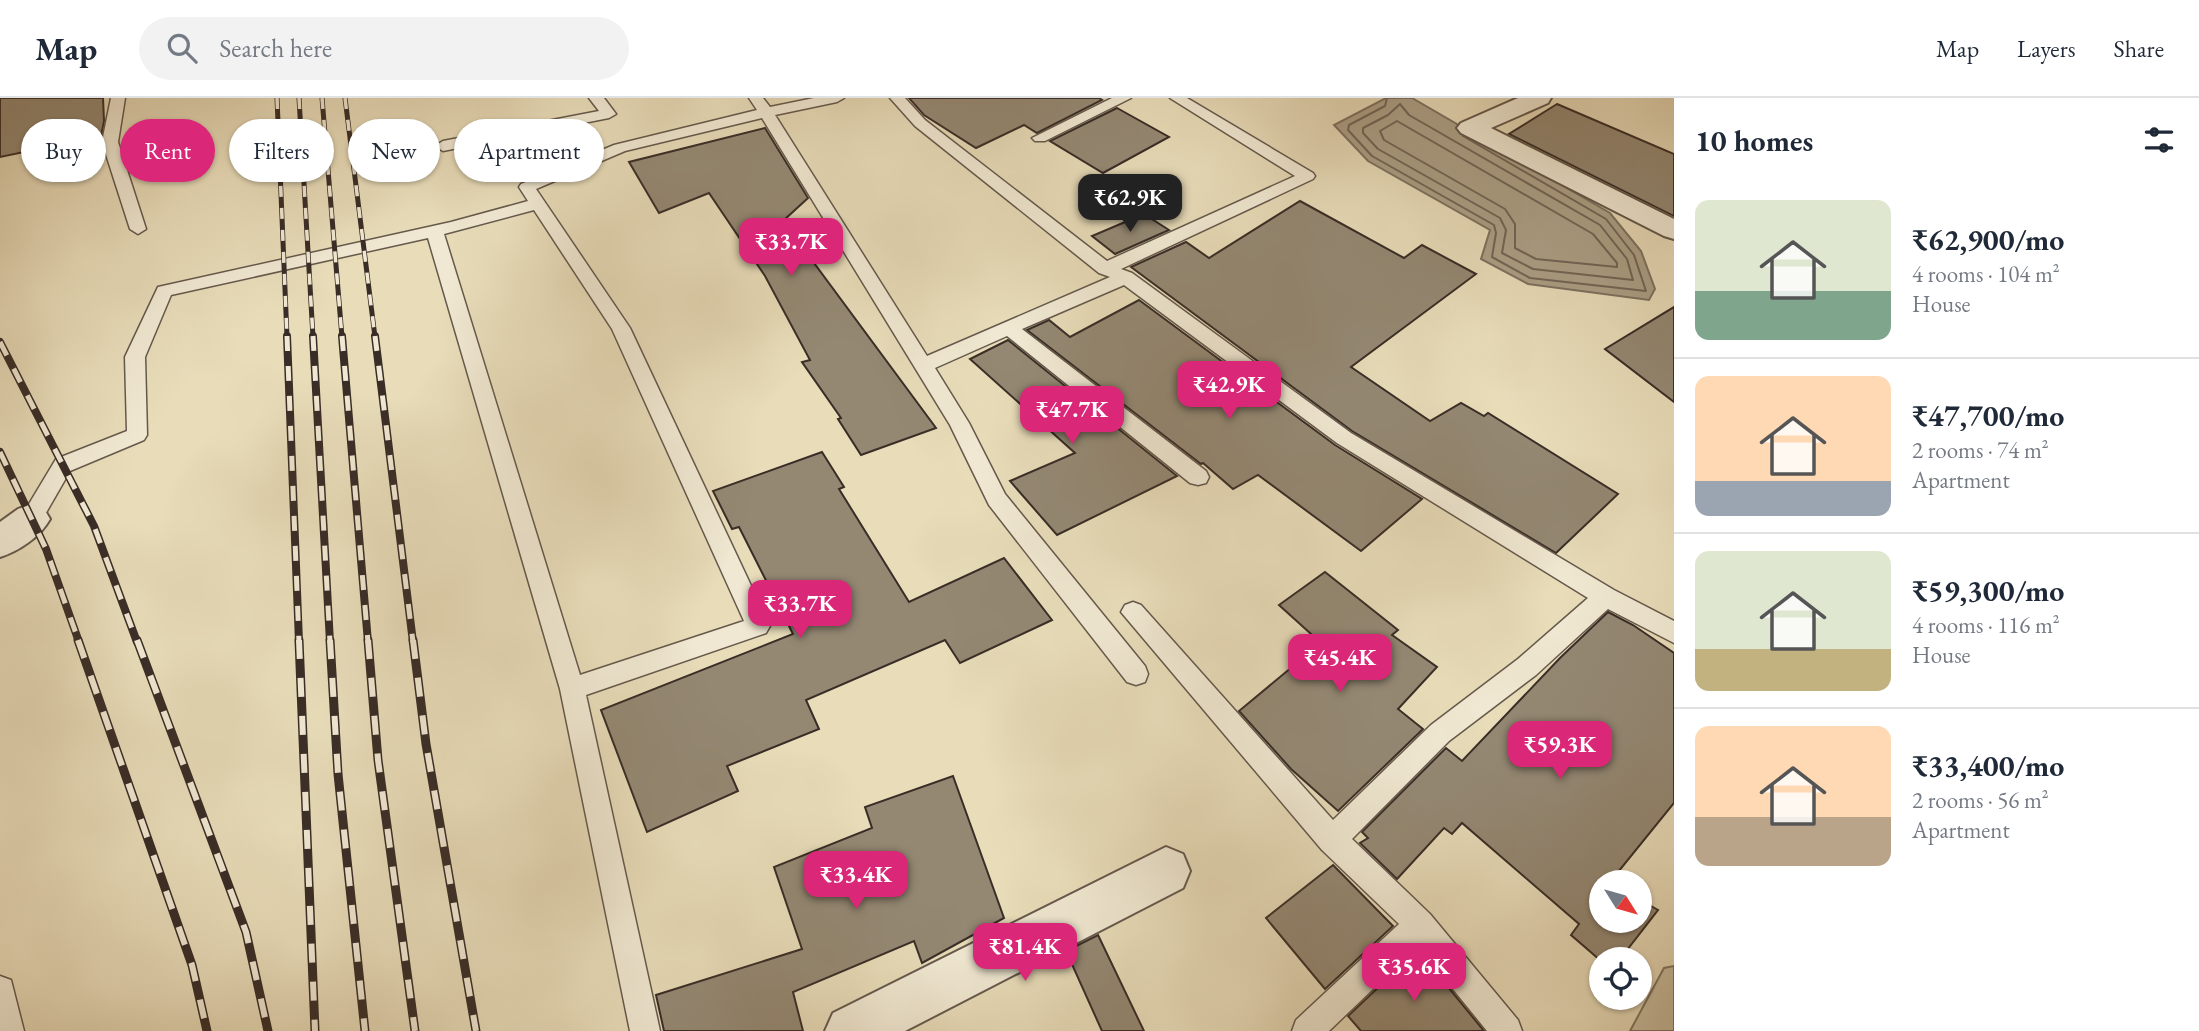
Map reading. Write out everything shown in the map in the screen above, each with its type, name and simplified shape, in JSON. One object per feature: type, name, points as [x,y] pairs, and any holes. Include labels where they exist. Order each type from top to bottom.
[{"type":"street","points":[[1539,98],[1470,128],[1674,230]]},
{"type":"street","points":[[0,542],[31,519]]},
{"type":"street","points":[[851,1031],[1166,871]]},
{"type":"lane","points":[[118,98],[110,142],[138,229]]},
{"type":"lane","points":[[596,98],[615,131]]},
{"type":"lane","points":[[443,146],[615,131],[761,105],[837,98]]},
{"type":"lane","points":[[897,98],[920,123],[1105,269],[1126,276],[1344,438],[1606,597],[1674,633]]},
{"type":"lane","points":[[1040,138],[1124,98]]},
{"type":"lane","points":[[1105,269],[1307,176],[1177,98]]},
{"type":"lane","points":[[761,105],[959,423],[997,499],[1136,674]]},
{"type":"lane","points":[[572,688],[758,626],[621,328],[527,187],[615,131]]},
{"type":"lane","points":[[31,519],[63,465],[137,435],[135,356],[163,291],[435,231],[538,204]]},
{"type":"lane","points":[[435,231],[572,688],[645,1031]]},
{"type":"lane","points":[[924,365],[1126,276]]},
{"type":"lane","points":[[1007,327],[1198,477]]},
{"type":"lane","points":[[1332,840],[1440,733],[1527,667],[1606,597]]},
{"type":"lane","points":[[1133,612],[1332,840],[1366,868],[1420,924],[1507,1031]]},
{"type":"lane","points":[[1307,1031],[1420,924]]},
{"type":"lane","points":[[0,991],[9,1031]]},
{"type":"shaded area","points":[[1674,966],[1674,1031],[1630,1031],[1641,1010],[1652,1010],[1652,990],[1664,968]]},
{"type":"water","points":[[1386,98],[1412,98],[1610,213],[1641,251],[1655,289],[1649,300],[1528,284],[1481,259],[1490,230],[1368,161],[1334,125]]},
{"type":"building","points":[[0,98],[103,98],[104,119],[21,119],[21,153],[0,157]]},
{"type":"building","points":[[909,98],[1102,100],[1037,133],[1024,125],[976,148],[924,115]]},
{"type":"building","points":[[1557,104],[1674,154],[1674,216],[1509,134]]},
{"type":"building","points":[[1117,108],[1169,137],[1103,173],[1050,141]]},
{"type":"building","points":[[765,128],[808,198],[783,221],[936,428],[861,455],[838,419],[841,418],[802,362],[810,360],[765,276],[709,193],[659,213],[629,162]]},
{"type":"building","points":[[1300,201],[1404,258],[1422,245],[1476,274],[1351,367],[1430,421],[1461,403],[1484,416],[1488,413],[1618,494],[1556,553],[1352,431],[1131,267],[1186,242],[1209,258]]},
{"type":"building","points":[[1144,214],[1169,230],[1115,254],[1092,236]]},
{"type":"building","points":[[1139,300],[1335,445],[1422,499],[1361,551],[1258,475],[1233,489],[1203,463],[1027,330],[1049,320],[1070,337]]},
{"type":"building","points":[[1674,307],[1674,402],[1605,349]]},
{"type":"building","points":[[1008,340],[1177,476],[1057,535],[1010,481],[1075,453],[970,359]]},
{"type":"building","points":[[822,452],[844,487],[839,489],[909,602],[1004,558],[1052,620],[960,663],[945,640],[806,700],[819,729],[727,766],[738,791],[647,832],[601,710],[793,634],[739,527],[732,529],[713,491]]},
{"type":"building","points":[[1325,572],[1398,630],[1392,635],[1437,667],[1398,709],[1423,729],[1338,811],[1291,769],[1239,711],[1321,643],[1279,605]]},
{"type":"building","points":[[1608,612],[1633,625],[1674,653],[1674,803],[1620,870],[1589,870],[1589,933],[1640,933],[1629,947],[1589,947],[1589,951],[1571,935],[1579,924],[1462,823],[1452,834],[1444,828],[1397,879],[1360,843],[1368,838],[1362,832],[1446,748],[1462,761]]},
{"type":"building","points":[[953,776],[1004,918],[922,963],[914,941],[793,992],[803,1031],[664,1031],[656,995],[802,949],[774,867],[872,828],[865,807]]},
{"type":"building","points":[[1333,865],[1393,926],[1325,989],[1266,918]]},
{"type":"building","points":[[1652,907],[1658,910],[1652,918]]},
{"type":"building","points":[[1098,935],[1144,1031],[1102,1031],[1066,951]]},
{"type":"building","points":[[1417,951],[1484,1031],[1361,1031],[1348,1016]]},
{"type":"railway","points":[[277,98],[287,337]]},
{"type":"railway","points":[[299,98],[313,337]]},
{"type":"railway","points":[[322,98],[342,337]]},
{"type":"railway","points":[[345,98],[375,337]]},
{"type":"railway","points":[[287,336],[299,642]]},
{"type":"railway","points":[[313,336],[330,642]]},
{"type":"railway","points":[[342,336],[368,642]]},
{"type":"railway","points":[[375,336],[413,642]]},
{"type":"railway","points":[[0,342],[94,526],[137,642]]},
{"type":"railway","points":[[0,452],[46,549],[79,642]]},
{"type":"railway","points":[[78,640],[192,965],[207,1031]]},
{"type":"railway","points":[[137,640],[246,932],[268,1031]]},
{"type":"railway","points":[[299,640],[315,1031]]},
{"type":"railway","points":[[330,640],[338,774],[365,1031]]},
{"type":"railway","points":[[368,640],[378,760],[415,1031]]},
{"type":"railway","points":[[413,640],[426,744],[476,1031]]}]
